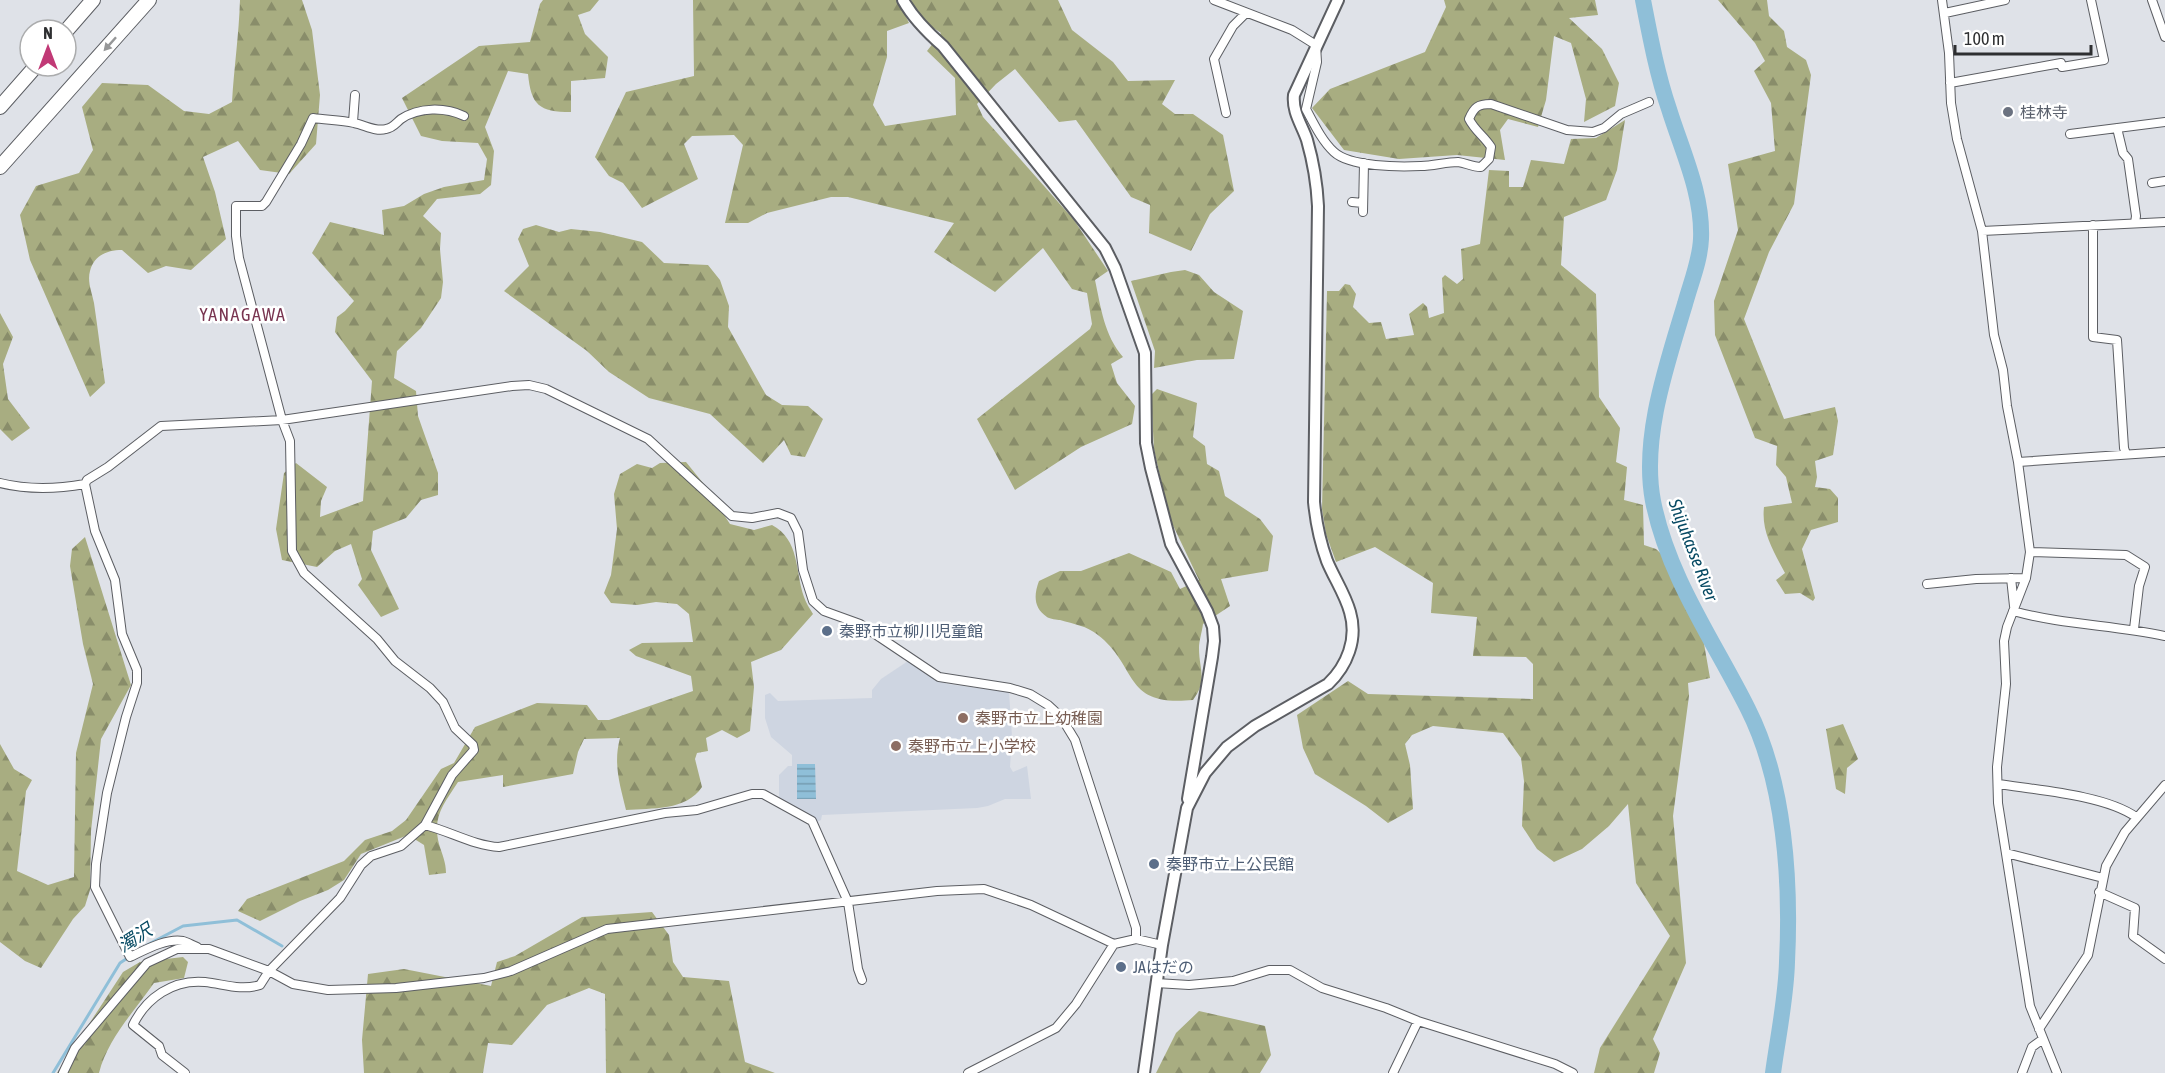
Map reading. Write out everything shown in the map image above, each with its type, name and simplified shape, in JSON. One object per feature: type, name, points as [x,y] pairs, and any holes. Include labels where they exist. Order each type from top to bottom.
[{"type":"highway","points":[[77,18],[93,0]]},
{"type":"highway","points":[[0,167],[149,0]]},
{"type":"highway","points":[[0,107],[25,78]]},
{"type":"street","points":[[903,0],[909,12],[943,46],[1105,248],[1115,268],[1145,353],[1146,443],[1171,544],[1207,611],[1214,634],[1212,657],[1162,945],[1144,1073]]},
{"type":"street","points":[[1214,0],[1292,30],[1316,45]]},
{"type":"street","points":[[1186,808],[1205,773],[1227,747],[1255,726],[1328,684],[1338,675],[1346,660],[1352,638],[1351,612],[1327,561],[1316,524],[1314,502],[1318,206],[1317,188],[1307,140],[1293,103],[1294,95],[1338,0]]},
{"type":"street","points":[[1942,0],[1957,139],[1982,231],[1994,334],[2003,370],[2031,552],[2026,578],[2004,640],[2006,684],[2000,732],[1998,803],[2030,1006],[2057,1073]]},
{"type":"street","points":[[1945,13],[2005,0]]},
{"type":"street","points":[[1950,83],[2061,63],[2062,67],[2104,60],[2091,0]]},
{"type":"street","points":[[2152,0],[2165,37]]},
{"type":"street","points":[[1226,113],[1214,59],[1233,26],[1246,13]]},
{"type":"street","points":[[1316,45],[1317,62],[1306,109],[1318,132],[1335,153],[1346,160],[1419,166],[1460,162],[1481,167],[1489,159],[1491,147],[1485,136],[1474,130],[1469,119],[1473,108],[1480,104],[1491,104],[1567,130],[1593,132],[1604,128],[1621,114],[1649,102]]},
{"type":"street","points":[[353,122],[356,95]]},
{"type":"street","points":[[185,1073],[162,1055],[159,1046],[133,1025],[139,1012],[156,995],[169,988],[196,982],[234,988],[260,986],[269,971],[340,898],[361,865],[371,856],[401,846],[425,825],[452,775],[474,750],[473,745],[455,728],[442,702],[430,688],[395,661],[377,639],[304,573],[291,551],[290,441],[282,420],[239,258],[236,206],[262,206],[266,202],[313,118],[353,122],[373,129],[385,130],[403,118],[431,109],[454,111],[464,116]]},
{"type":"street","points":[[2070,134],[2165,122]]},
{"type":"street","points":[[2117,128],[2122,153],[2128,159],[2135,223]]},
{"type":"street","points":[[1363,212],[1364,163]]},
{"type":"street","points":[[2152,183],[2163,179]]},
{"type":"street","points":[[1352,202],[1363,202]]},
{"type":"street","points":[[1982,231],[2165,222]]},
{"type":"street","points":[[2093,225],[2093,347]]},
{"type":"street","points":[[2094,337],[2116,340],[2126,454]]},
{"type":"street","points":[[0,483],[13,487],[60,488],[85,484],[87,480],[108,467],[161,426],[282,420],[512,386],[529,385],[546,389],[648,439],[732,516],[752,518],[778,513],[791,518],[798,532],[804,570],[813,602],[824,611],[860,624],[939,677],[1010,688],[1030,694],[1048,705],[1060,717],[1076,740],[1136,928],[1136,939]]},
{"type":"street","points":[[2018,462],[2165,452]]},
{"type":"street","points":[[85,484],[96,531],[116,580],[122,634],[137,670],[137,683],[107,794],[96,864],[96,887],[130,957],[152,947],[182,940],[198,948]]},
{"type":"street","points":[[2031,552],[2126,555],[2145,567],[2139,585],[2134,629]]},
{"type":"street","points":[[2011,578],[2014,609]]},
{"type":"street","points":[[1928,584],[1976,579],[2026,578]]},
{"type":"street","points":[[2014,609],[2072,623],[2134,629],[2165,636]]},
{"type":"street","points":[[1998,784],[2108,804],[2128,811],[2136,817]]},
{"type":"street","points":[[2039,1029],[2088,956],[2106,866],[2136,817],[2165,785]]},
{"type":"street","points":[[425,825],[487,846],[498,847],[665,813],[697,810],[752,794],[763,794],[812,821],[848,902],[858,969],[862,980]]},
{"type":"street","points":[[2006,853],[2103,878]]},
{"type":"street","points":[[63,1073],[75,1048],[147,963],[177,949],[209,949],[269,971],[293,984],[328,990],[396,988],[484,978],[511,971],[607,929],[936,891],[984,889],[1031,905],[1114,944],[1136,939],[1162,945]]},
{"type":"street","points":[[2099,892],[2135,908],[2133,936],[2165,960]]},
{"type":"street","points":[[968,1073],[1056,1028],[1076,1004],[1114,944]]},
{"type":"street","points":[[1156,983],[1189,985],[1233,981],[1269,969],[1290,970],[1322,988],[1555,1064],[1573,1073]]},
{"type":"street","points":[[1393,1073],[1418,1021]]},
{"type":"street","points":[[2022,1073],[2032,1047],[2043,1039]]},
{"type":"shaded area","name":"秦野市立上小学校","points":[[908,661],[931,677],[947,684],[1009,692],[1012,737],[1010,767],[1013,772],[1027,766],[1031,799],[1005,799],[977,808],[822,815],[821,820],[815,823],[779,798],[779,775],[788,766],[792,766],[792,755],[771,737],[765,718],[765,695],[770,693],[778,701],[872,698],[872,690],[881,679]]},
{"type":"green space","points":[[240,0],[302,0],[312,30],[320,95],[316,144],[289,174],[260,170],[238,141],[203,157],[215,192],[226,239],[191,270],[166,266],[148,273],[122,250],[107,252],[98,257],[92,266],[89,279],[105,383],[90,397],[30,260],[20,215],[36,186],[79,173],[93,150],[82,107],[102,83],[148,85],[184,111],[209,114],[232,102]]},
{"type":"green space","points":[[543,0],[599,0],[590,11],[578,15],[585,34],[608,57],[605,78],[571,81],[571,112],[560,112],[544,108],[534,100],[528,74],[508,71],[485,127],[494,151],[491,185],[480,194],[437,199],[423,216],[441,233],[443,282],[441,298],[421,328],[397,351],[394,378],[416,391],[418,416],[438,473],[438,495],[421,500],[406,518],[373,531],[371,550],[399,609],[381,617],[358,585],[362,579],[351,544],[335,551],[317,567],[282,560],[276,529],[284,473],[296,463],[327,487],[321,501],[320,517],[363,501],[372,381],[335,332],[337,317],[354,301],[312,253],[330,222],[384,235],[382,210],[404,206],[424,194],[444,187],[484,180],[487,159],[478,143],[442,141],[421,136],[402,98],[479,46],[530,42]]},
{"type":"green space","points":[[693,0],[898,0],[909,23],[887,31],[887,57],[873,105],[885,126],[956,115],[955,78],[927,51],[941,33],[918,18],[911,0],[1058,0],[1072,30],[1113,62],[1128,81],[1175,80],[1162,104],[1175,114],[1193,114],[1223,135],[1234,191],[1210,214],[1191,251],[1149,233],[1150,205],[1131,197],[1076,120],[1059,122],[1015,69],[996,84],[977,104],[983,117],[1074,220],[1108,271],[1095,280],[1107,330],[1123,357],[1111,364],[1117,383],[1135,406],[1132,424],[1081,447],[1015,490],[977,419],[1090,329],[1092,324],[1087,293],[1072,289],[1043,248],[995,292],[934,252],[954,223],[848,197],[831,197],[767,213],[748,223],[725,223],[743,145],[734,135],[692,136],[684,144],[698,179],[642,208],[623,183],[609,176],[595,157],[626,92],[694,76]]},
{"type":"green space","points":[[1444,0],[1595,0],[1598,15],[1569,18],[1602,49],[1619,83],[1615,106],[1584,122],[1586,99],[1571,43],[1554,36],[1546,100],[1538,127],[1508,119],[1500,130],[1505,160],[1457,155],[1399,159],[1344,150],[1312,108],[1330,89],[1425,52],[1446,7]]},
{"type":"green space","points":[[1718,0],[1767,0],[1769,16],[1784,31],[1787,47],[1806,60],[1811,75],[1794,204],[1769,252],[1744,319],[1784,419],[1835,407],[1838,421],[1833,455],[1815,461],[1817,477],[1815,487],[1830,489],[1838,498],[1838,522],[1811,530],[1802,549],[1815,598],[1813,601],[1800,593],[1785,594],[1776,580],[1785,573],[1766,533],[1764,507],[1792,503],[1786,477],[1776,465],[1777,446],[1755,438],[1715,335],[1714,301],[1738,230],[1728,164],[1775,151],[1771,103],[1754,71],[1765,61],[1755,43]]},
{"type":"green space","points":[[1625,120],[1617,170],[1606,200],[1564,217],[1561,265],[1596,294],[1599,397],[1620,428],[1616,462],[1627,467],[1624,500],[1643,505],[1644,545],[1656,549],[1667,559],[1675,586],[1703,638],[1710,678],[1688,683],[1689,696],[1673,816],[1686,963],[1653,1039],[1660,1053],[1654,1073],[1594,1073],[1600,1048],[1670,936],[1636,883],[1628,804],[1609,826],[1582,849],[1554,862],[1537,849],[1522,826],[1524,781],[1521,758],[1503,733],[1433,726],[1412,735],[1405,744],[1410,765],[1413,809],[1388,823],[1366,806],[1315,774],[1303,748],[1297,715],[1348,681],[1368,694],[1533,699],[1533,664],[1526,657],[1473,656],[1477,617],[1431,613],[1433,583],[1375,547],[1336,562],[1326,534],[1322,509],[1327,291],[1339,291],[1345,284],[1350,285],[1356,294],[1353,307],[1369,323],[1381,322],[1386,339],[1414,335],[1409,314],[1423,303],[1427,307],[1429,318],[1444,313],[1442,278],[1445,275],[1457,284],[1463,279],[1461,249],[1480,244],[1489,170],[1509,171],[1509,187],[1523,187],[1531,160],[1564,164],[1571,139],[1596,138]]},
{"type":"green space","points":[[536,225],[559,232],[571,229],[600,232],[642,242],[664,263],[708,265],[720,280],[729,306],[728,327],[766,395],[782,405],[808,406],[823,419],[805,457],[791,455],[784,440],[763,463],[710,414],[649,398],[609,372],[587,351],[504,291],[529,266],[518,239],[523,229]]},
{"type":"green space","points":[[1185,270],[1199,275],[1214,292],[1243,311],[1234,359],[1197,360],[1154,368],[1155,351],[1131,281]]},
{"type":"green space","points":[[0,313],[13,337],[3,364],[8,399],[30,428],[12,441],[0,429]]},
{"type":"green space","points":[[1157,389],[1197,403],[1193,437],[1205,446],[1207,464],[1219,471],[1225,496],[1260,519],[1273,536],[1268,571],[1221,579],[1230,606],[1203,624],[1199,648],[1202,675],[1198,693],[1193,700],[1170,701],[1154,697],[1143,691],[1134,682],[1111,647],[1098,635],[1089,629],[1047,617],[1039,609],[1036,600],[1039,581],[1060,571],[1081,571],[1129,553],[1171,572],[1180,589],[1199,580],[1169,517],[1154,449],[1151,395]]},
{"type":"green space","points":[[686,462],[730,524],[754,530],[772,525],[788,539],[795,557],[804,597],[813,614],[781,650],[751,662],[754,687],[750,731],[737,738],[722,730],[706,738],[708,751],[697,753],[695,759],[702,787],[695,795],[668,807],[626,810],[617,766],[620,738],[584,739],[578,752],[573,774],[503,787],[503,775],[458,782],[438,818],[437,834],[446,873],[429,875],[424,845],[408,835],[361,854],[344,880],[328,890],[260,921],[238,911],[247,899],[344,861],[365,840],[392,831],[406,820],[441,769],[454,763],[475,727],[537,703],[587,705],[598,720],[609,720],[693,691],[691,676],[636,656],[629,650],[642,643],[693,642],[689,614],[677,604],[611,603],[604,593],[611,575],[617,529],[614,494],[620,474],[637,464],[652,468],[660,463]]},
{"type":"green space","points":[[85,537],[131,685],[101,739],[91,831],[90,890],[85,906],[73,919],[41,968],[25,961],[0,942],[0,744],[14,769],[32,780],[26,791],[17,871],[48,885],[74,877],[76,753],[93,684],[83,644],[70,566],[72,549]]},
{"type":"green space","points":[[1843,724],[1858,759],[1847,768],[1845,794],[1836,789],[1826,729]]},
{"type":"green space","points":[[652,912],[669,935],[673,962],[683,977],[729,981],[745,1062],[775,1073],[606,1073],[605,994],[589,988],[547,1005],[512,1045],[488,1043],[483,1073],[364,1073],[362,1040],[368,974],[404,969],[491,986],[497,962],[515,956],[582,917]]},
{"type":"green space","points":[[183,957],[188,962],[184,978],[154,983],[115,1037],[99,1073],[57,1073],[123,972],[140,962]]},
{"type":"green space","points":[[1199,1011],[1265,1026],[1271,1055],[1260,1073],[1156,1073],[1176,1033]]},
{"type":"water","points":[[797,764],[815,764],[816,799],[797,799]]},
{"type":"waterway","name":"Shijuhasse River","points":[[1643,0],[1661,82],[1691,173],[1701,222],[1697,263],[1658,401],[1650,452],[1650,477],[1653,501],[1669,556],[1693,608],[1748,709],[1770,768],[1778,800],[1786,866],[1788,931],[1785,990],[1773,1073]]},
{"type":"waterway","name":"濁沢","points":[[147,945],[183,926],[237,920],[282,946]]},
{"type":"waterway","name":"濁沢","points":[[53,1073],[120,963],[129,957]]},
{"type":"place","name":"桂林寺","points":[[2008,112]]},
{"type":"place","name":"秦野市立柳川児童館","points":[[827,631]]},
{"type":"place","name":"秦野市立上幼稚園","points":[[963,718]]},
{"type":"place","name":"秦野市立上小学校","points":[[896,746]]},
{"type":"place","name":"秦野市立上公民館","points":[[1154,864]]},
{"type":"place","name":"JAはだの","points":[[1121,967]]},
{"type":"district","name":"YANAGAWA","points":[[243,315]]}]
